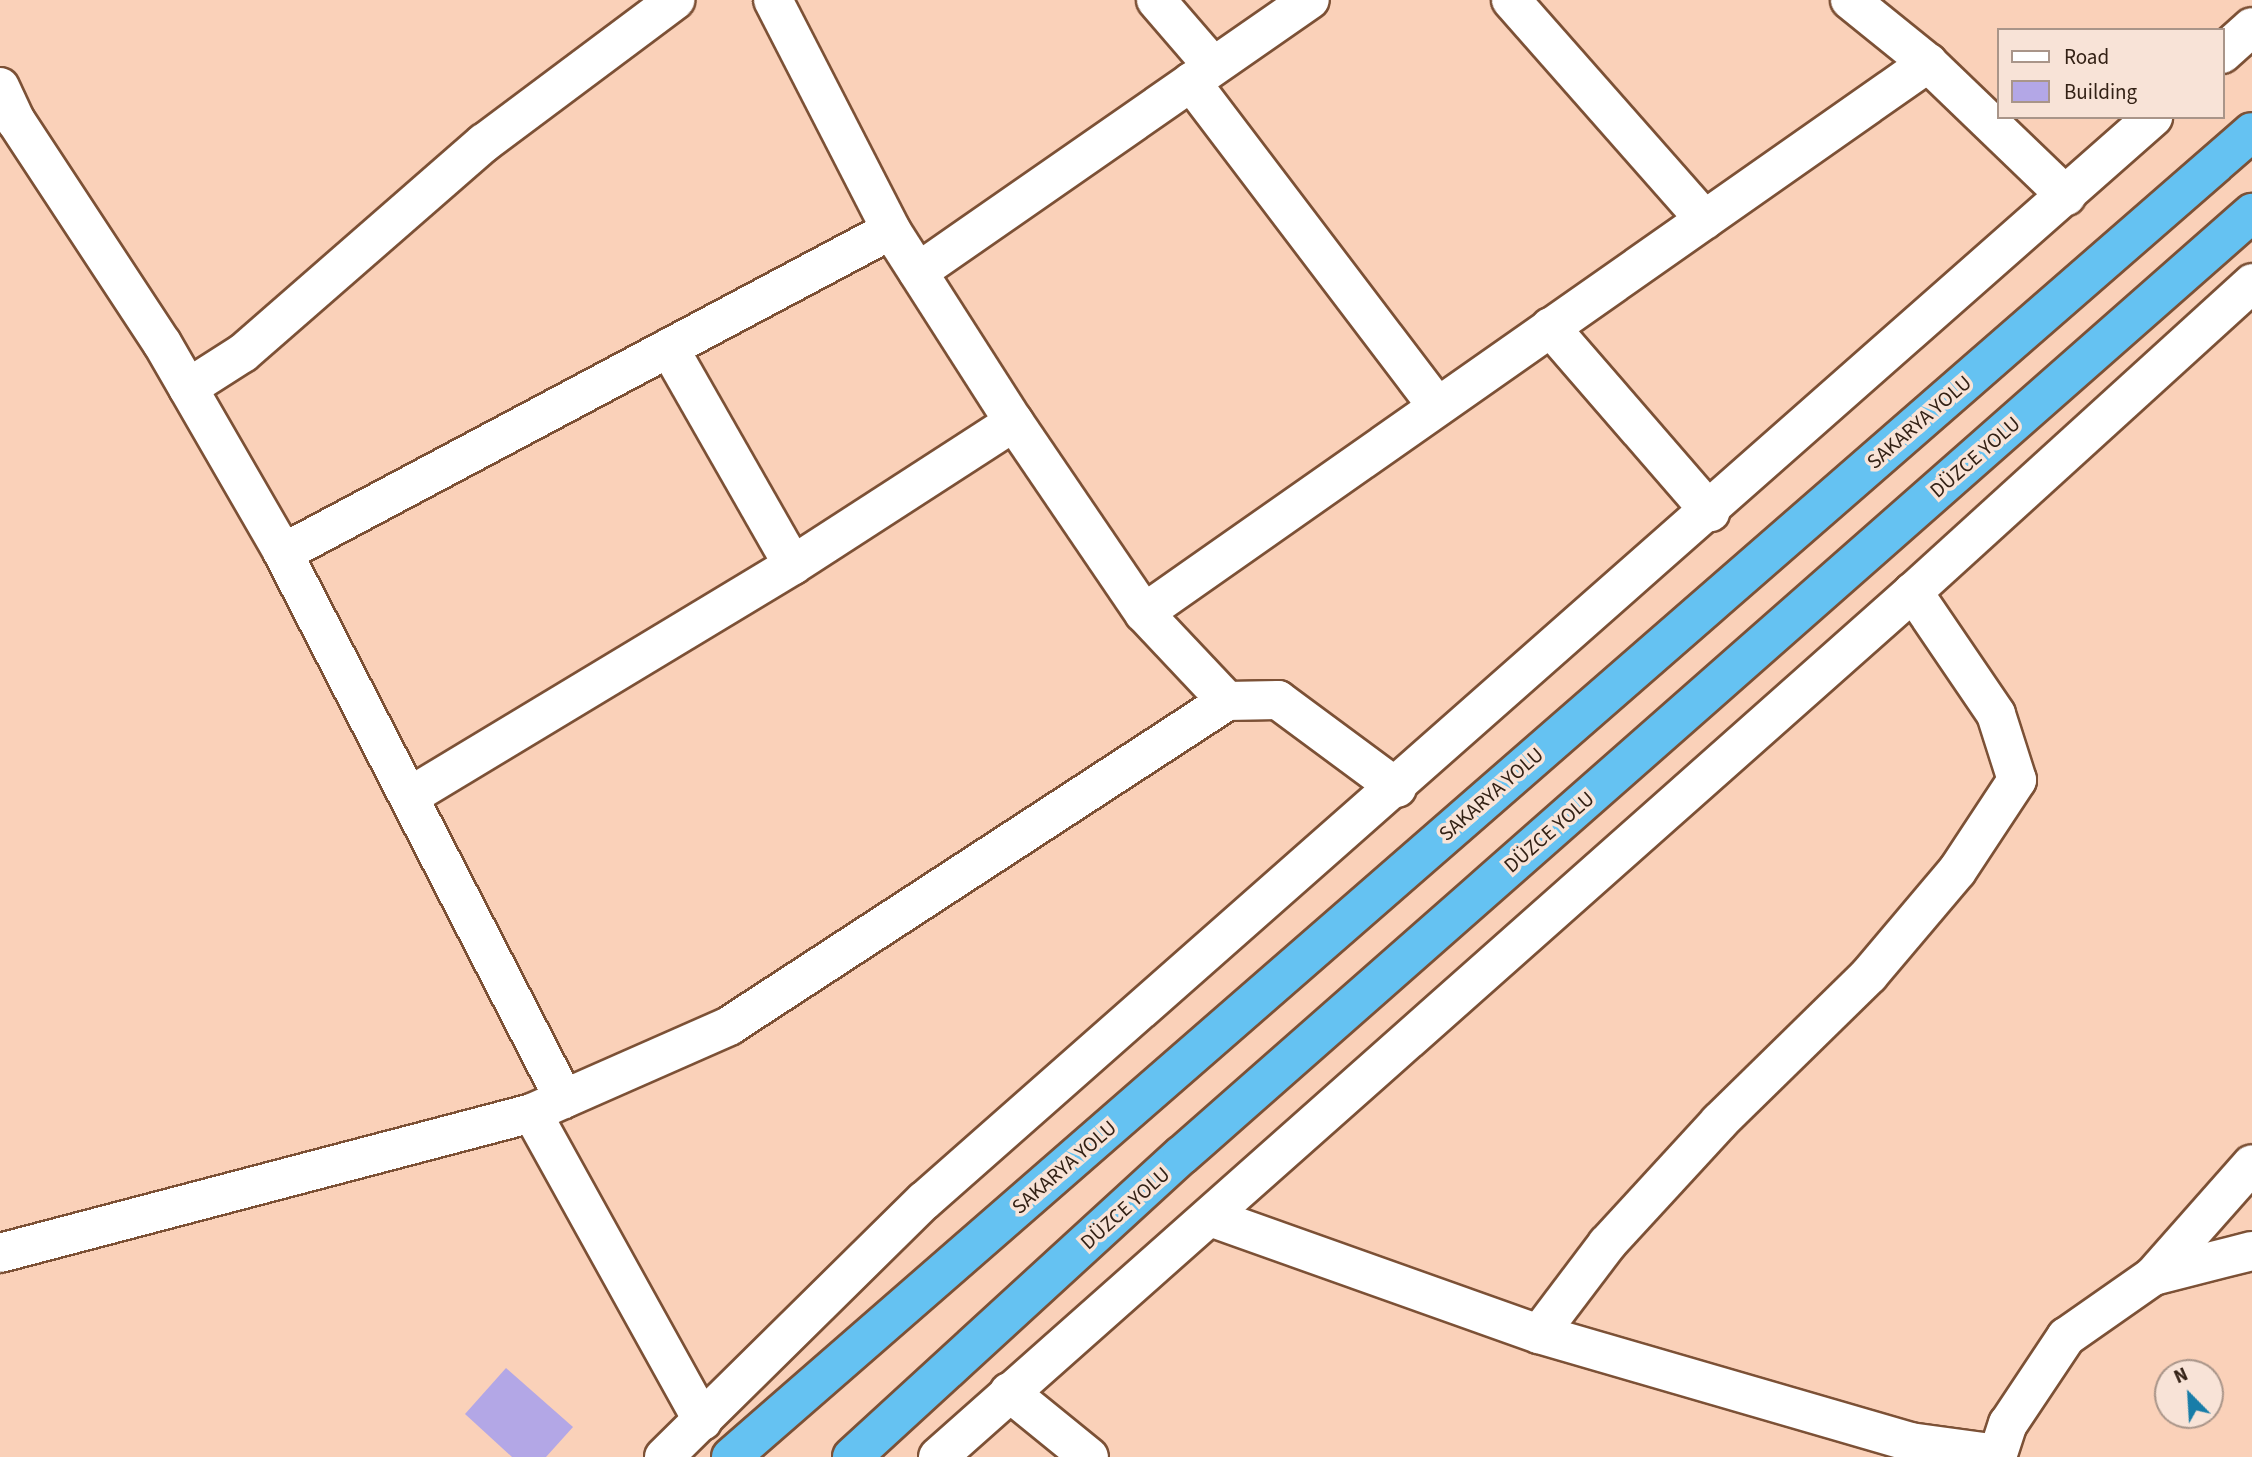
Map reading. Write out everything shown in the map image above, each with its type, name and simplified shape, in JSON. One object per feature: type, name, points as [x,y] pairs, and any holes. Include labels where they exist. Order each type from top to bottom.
[{"type":"highway","name":"SAKARYA YOLU","points":[[731,1457],[2252,132]]},
{"type":"highway","name":"DÜZCE YOLU","points":[[852,1457],[1182,1155],[2252,213]]},
{"type":"street","points":[[188,388],[243,353],[484,143],[675,0]]},
{"type":"street","points":[[773,0],[891,230],[1014,422],[1144,613],[1227,701]]},
{"type":"street","points":[[1156,0],[1202,74],[1436,405]]},
{"type":"street","points":[[918,272],[1310,0]]},
{"type":"street","points":[[1510,0],[1704,220]]},
{"type":"street","points":[[1850,0],[1928,63],[2066,196]]},
{"type":"street","points":[[2224,52],[2252,27]]},
{"type":"street","points":[[1144,613],[1436,405],[1928,63]]},
{"type":"street","points":[[0,88],[8,126],[188,388],[283,552],[412,795],[548,1106],[703,1422]]},
{"type":"street","points":[[664,1457],[703,1422],[924,1201],[1710,512],[2151,119]]},
{"type":"street","points":[[283,552],[891,230]]},
{"type":"street","points":[[938,1457],[1913,593],[2252,283]]},
{"type":"street","points":[[1550,327],[1710,512]]},
{"type":"street","points":[[669,348],[793,565]]},
{"type":"street","points":[[412,795],[793,565],[1014,422]]},
{"type":"street","points":[[1539,1334],[1607,1244],[1700,1142],[1869,975],[1957,871],[2017,780],[1996,714],[1913,593]]},
{"type":"street","points":[[0,1253],[548,1106],[729,1026],[1227,701],[1278,699],[1397,788]]},
{"type":"street","points":[[1210,1217],[1539,1334],[1910,1442],[1997,1456],[2008,1424],[2066,1337],[2153,1276],[2252,1164]]},
{"type":"street","points":[[2153,1276],[2252,1251]]},
{"type":"street","points":[[1009,1392],[1089,1457]]},
{"type":"building","points":[[506,1368],[573,1427],[546,1457],[512,1457],[465,1414]]}]
